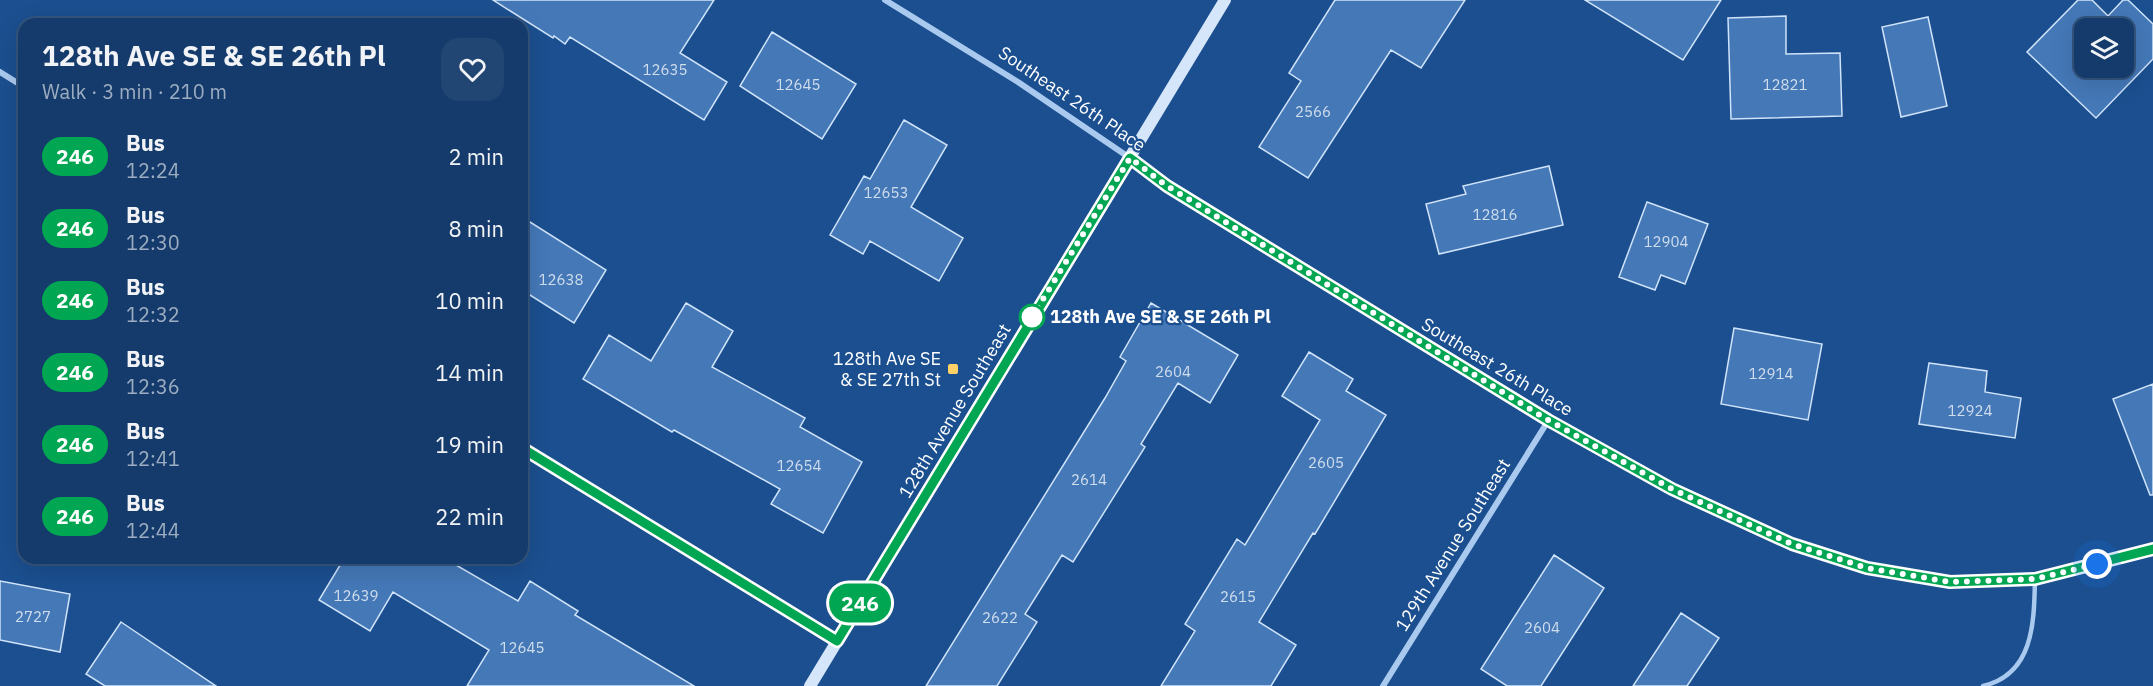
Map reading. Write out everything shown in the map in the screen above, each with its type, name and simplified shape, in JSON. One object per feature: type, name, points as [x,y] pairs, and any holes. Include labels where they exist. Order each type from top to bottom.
[{"type":"street","name":"Southeast 26th Place","points":[[885,0],[1018,82],[1167,186],[1548,420],[1672,489],[1792,544],[1867,568],[1950,582],[2035,579],[2153,549]]},
{"type":"street","name":"128th Avenue Southeast","points":[[810,686],[1225,0]]},
{"type":"street","points":[[0,72],[18,83]]},
{"type":"street","name":"129th Avenue Southeast","points":[[1383,686],[1548,420]]},
{"type":"street","points":[[528,452],[837,641]]},
{"type":"lane","points":[[1983,686],[1997,683],[2015,670],[2027,649],[2034,614],[2035,579]]},
{"type":"building","points":[[493,0],[714,0],[680,53],[727,82],[704,120],[570,37],[565,44],[528,22],[528,18],[521,18]]},
{"type":"building","points":[[1335,0],[1465,0],[1421,68],[1391,50],[1308,178],[1259,147],[1301,81],[1289,73]]},
{"type":"building","points":[[1585,0],[1721,0],[1683,60]]},
{"type":"building","points":[[2078,0],[2092,0],[2108,16],[2123,0],[2128,0],[2153,24],[2153,59],[2096,118],[2027,52]]},
{"type":"building","points":[[1786,16],[1786,54],[1840,53],[1842,116],[1731,119],[1728,18]]},
{"type":"building","points":[[1928,17],[1947,106],[1901,117],[1882,27]]},
{"type":"building","points":[[772,32],[856,84],[822,139],[740,86]]},
{"type":"building","points":[[904,120],[947,145],[911,207],[963,238],[939,281],[870,241],[863,254],[830,235],[864,176],[870,179]]},
{"type":"building","points":[[1549,166],[1563,225],[1439,254],[1426,204],[1466,194],[1463,186]]},
{"type":"building","points":[[1647,202],[1708,224],[1685,284],[1661,275],[1655,290],[1619,277]]},
{"type":"building","points":[[528,221],[606,270],[574,323],[528,294]]},
{"type":"building","points":[[686,303],[733,331],[712,367],[805,418],[800,427],[862,462],[823,533],[771,504],[780,489],[674,430],[672,432],[583,379],[609,335],[651,361]]},
{"type":"building","points":[[1151,303],[1238,355],[1210,403],[1178,383],[1141,444],[1145,447],[1073,562],[1062,555],[1025,614],[1037,622],[997,686],[926,686],[1105,398],[1126,361],[1120,357]]},
{"type":"building","points":[[1734,328],[1822,344],[1808,420],[1721,404]]},
{"type":"building","points":[[1309,352],[1353,379],[1346,391],[1386,415],[1259,622],[1296,645],[1271,686],[1161,686],[1195,631],[1185,624],[1237,539],[1245,545],[1320,420],[1282,396]]},
{"type":"building","points":[[1929,363],[1987,371],[1985,392],[2021,398],[2015,438],[1919,424]]},
{"type":"building","points":[[2153,384],[2153,495],[2150,495],[2113,399]]},
{"type":"building","points":[[1554,555],[1604,588],[1541,686],[1507,686],[1481,669]]},
{"type":"building","points":[[341,564],[454,564],[518,601],[530,581],[578,611],[575,615],[694,686],[467,686],[489,650],[393,592],[370,631],[319,600]]},
{"type":"building","points":[[0,581],[70,594],[60,652],[0,640]]},
{"type":"building","points":[[1681,613],[1719,638],[1687,686],[1633,686]]},
{"type":"building","points":[[121,622],[216,686],[105,686],[86,674]]},
{"type":"bus line","name":"246","points":[[528,452],[837,641],[1130,158],[1167,186],[1548,420],[1672,489],[1792,544],[1867,568],[1950,582],[2035,579],[2153,549]]},
{"type":"place","name":"128th Ave SE & SE 26th Pl","points":[[1032,317]]},
{"type":"place","name":"128th Ave SE & SE 27th St","points":[[953,369]]},
{"type":"route","points":[[1032,317],[1130,158],[1167,186],[1548,420],[1672,489],[1792,544],[1867,568],[1950,582],[2035,579],[2097,564]]}]
